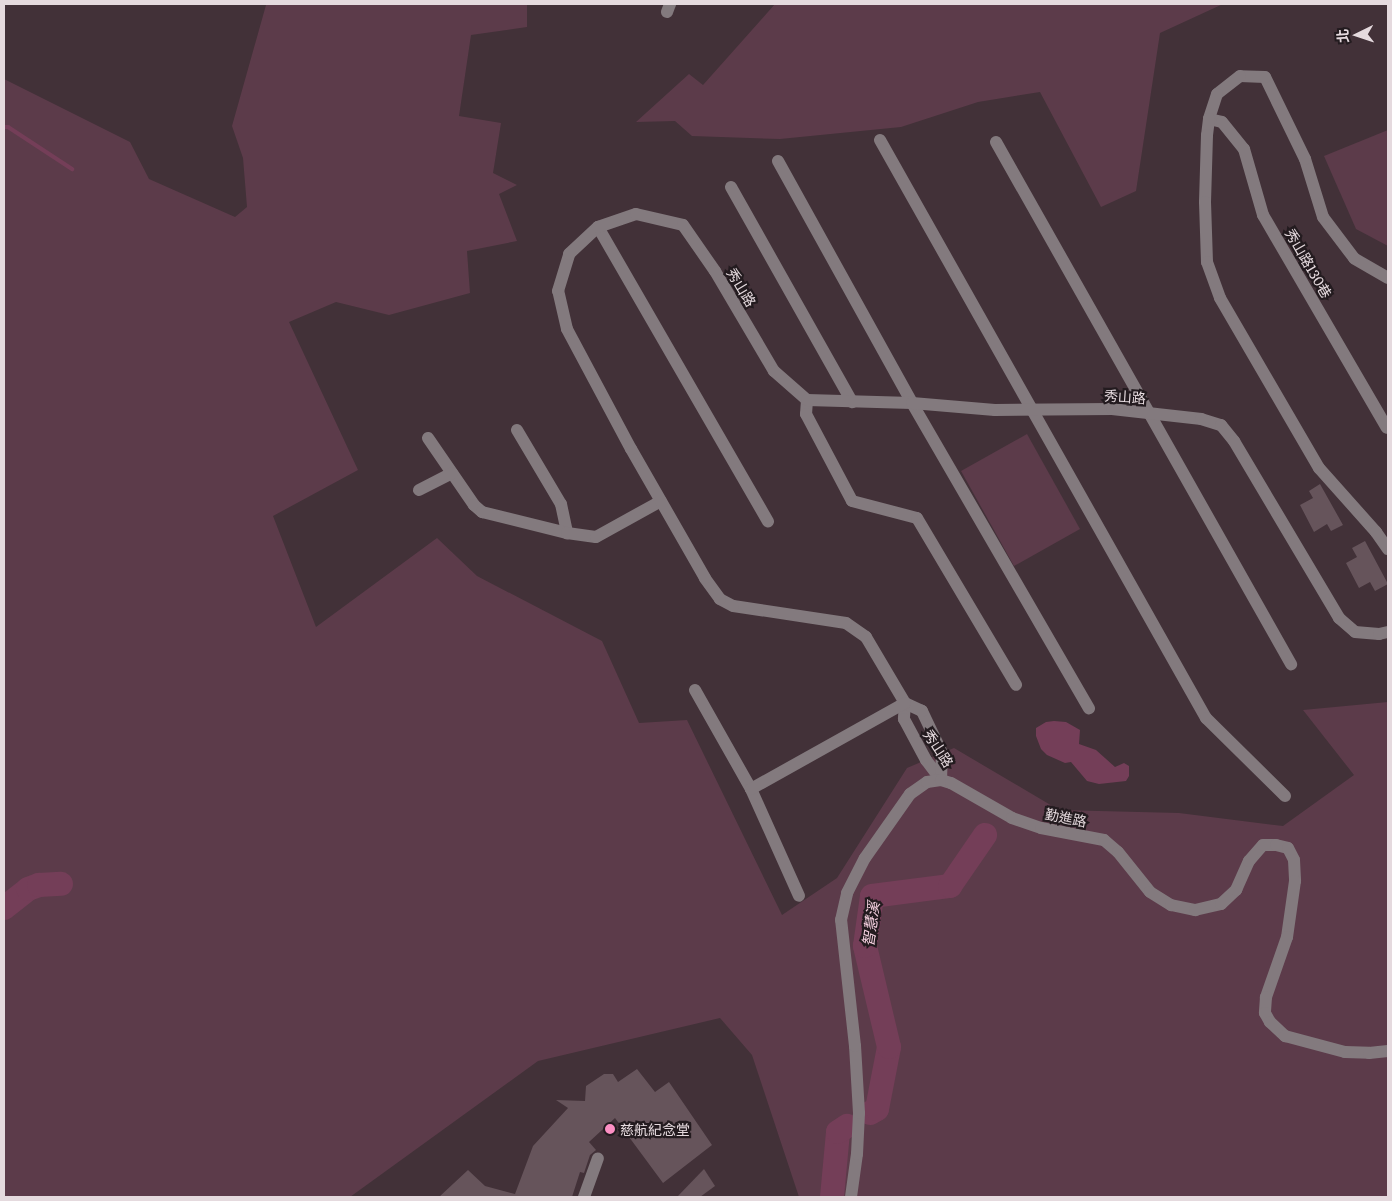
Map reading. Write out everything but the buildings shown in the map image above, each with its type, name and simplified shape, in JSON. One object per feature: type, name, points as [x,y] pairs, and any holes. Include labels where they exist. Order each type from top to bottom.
[{"type":"street","points":[[1388,278],[1354,258],[1323,217],[1305,159],[1265,77],[1240,76],[1217,94],[1209,119],[1204,202],[1208,262],[1220,298],[1319,468],[1376,532],[1388,550]]},
{"type":"street","name":"秀山路130巷","points":[[1209,119],[1222,122],[1244,149],[1263,215],[1387,428]]},
{"type":"street","points":[[880,140],[1206,718],[1285,796]]},
{"type":"street","points":[[996,142],[1291,664]]},
{"type":"street","points":[[778,161],[912,403],[1089,708]]},
{"type":"street","points":[[730,187],[852,402]]},
{"type":"street","name":"秀山路","points":[[941,780],[926,760],[904,719],[905,703],[866,637],[846,622],[768,613],[733,606],[720,599],[705,578],[567,329],[558,291],[569,254],[598,227],[636,214],[683,225],[715,271],[774,371],[806,400],[912,403],[1034,411],[1112,409],[1202,419],[1220,425],[1234,441],[1339,618],[1355,632],[1379,634],[1388,632]]},
{"type":"street","points":[[598,227],[768,522]]},
{"type":"street","points":[[806,400],[806,414],[852,501],[917,518],[1016,685]]},
{"type":"street","points":[[517,430],[561,504],[567,533]]},
{"type":"street","points":[[428,438],[474,505],[482,512],[567,533],[596,537],[661,501]]},
{"type":"street","points":[[419,490],[452,473]]},
{"type":"street","points":[[695,690],[752,789],[799,896]]},
{"type":"street","points":[[752,789],[905,703]]},
{"type":"street","name":"秀山路","points":[[905,703],[922,711],[942,752],[941,780]]},
{"type":"street","points":[[851,1197],[858,1154],[859,1114],[855,1046],[841,920],[847,893],[865,858],[910,794],[927,782],[941,780]]},
{"type":"street","name":"勤進路","points":[[941,780],[951,783],[1012,818],[1041,828],[1104,840],[1118,852],[1150,892],[1171,905],[1195,910],[1221,904],[1236,890],[1249,861],[1263,846],[1276,844],[1288,848],[1294,860],[1295,881],[1287,937],[1266,997],[1265,1014],[1270,1022],[1285,1036],[1345,1052],[1370,1054],[1388,1051]]},
{"type":"street","points":[[584,1197],[598,1158]]},
{"type":"shaded area","points":[[263,4],[527,4],[527,27],[471,35],[459,116],[501,123],[493,173],[517,185],[499,194],[517,241],[467,251],[470,293],[389,315],[336,302],[289,322],[358,470],[273,516],[316,627],[437,538],[477,576],[602,641],[639,723],[687,720],[782,915],[837,878],[907,768],[954,748],[1059,810],[1179,813],[1283,826],[1354,775],[1303,710],[1388,702],[1388,1197],[799,1197],[752,1055],[720,1018],[538,1061],[350,1197],[4,1197],[4,79],[130,142],[149,179],[235,217],[247,207],[243,158],[232,126],[266,5]]},
{"type":"shaded area","points":[[775,4],[1223,4],[1160,33],[1136,191],[1101,207],[1040,92],[978,102],[901,127],[780,139],[692,136],[675,121],[636,122],[689,74],[703,85]]},
{"type":"shaded area","points":[[1388,130],[1388,246],[1356,229],[1324,156]]},
{"type":"shaded area","points":[[1027,434],[1080,529],[1014,566],[961,471]]},
{"type":"shaded area","points":[[1046,722],[1066,722],[1080,730],[1079,744],[1096,750],[1115,767],[1124,763],[1129,766],[1129,776],[1126,781],[1099,784],[1087,781],[1071,762],[1065,763],[1047,755],[1041,749],[1036,736],[1036,728]]},
{"type":"waterway","points":[[4,127],[8,127],[72,169]]},
{"type":"waterway","name":"智慧溪","points":[[870,1113],[877,1109],[889,1047],[865,946],[872,896],[950,886],[985,835]]},
{"type":"waterway","points":[[4,908],[28,889],[39,885],[61,884]]},
{"type":"waterway","name":"智慧溪","points":[[832,1197],[838,1132],[847,1126]]},
{"type":"place","name":"慈航紀念堂","points":[[610,1129]]}]
